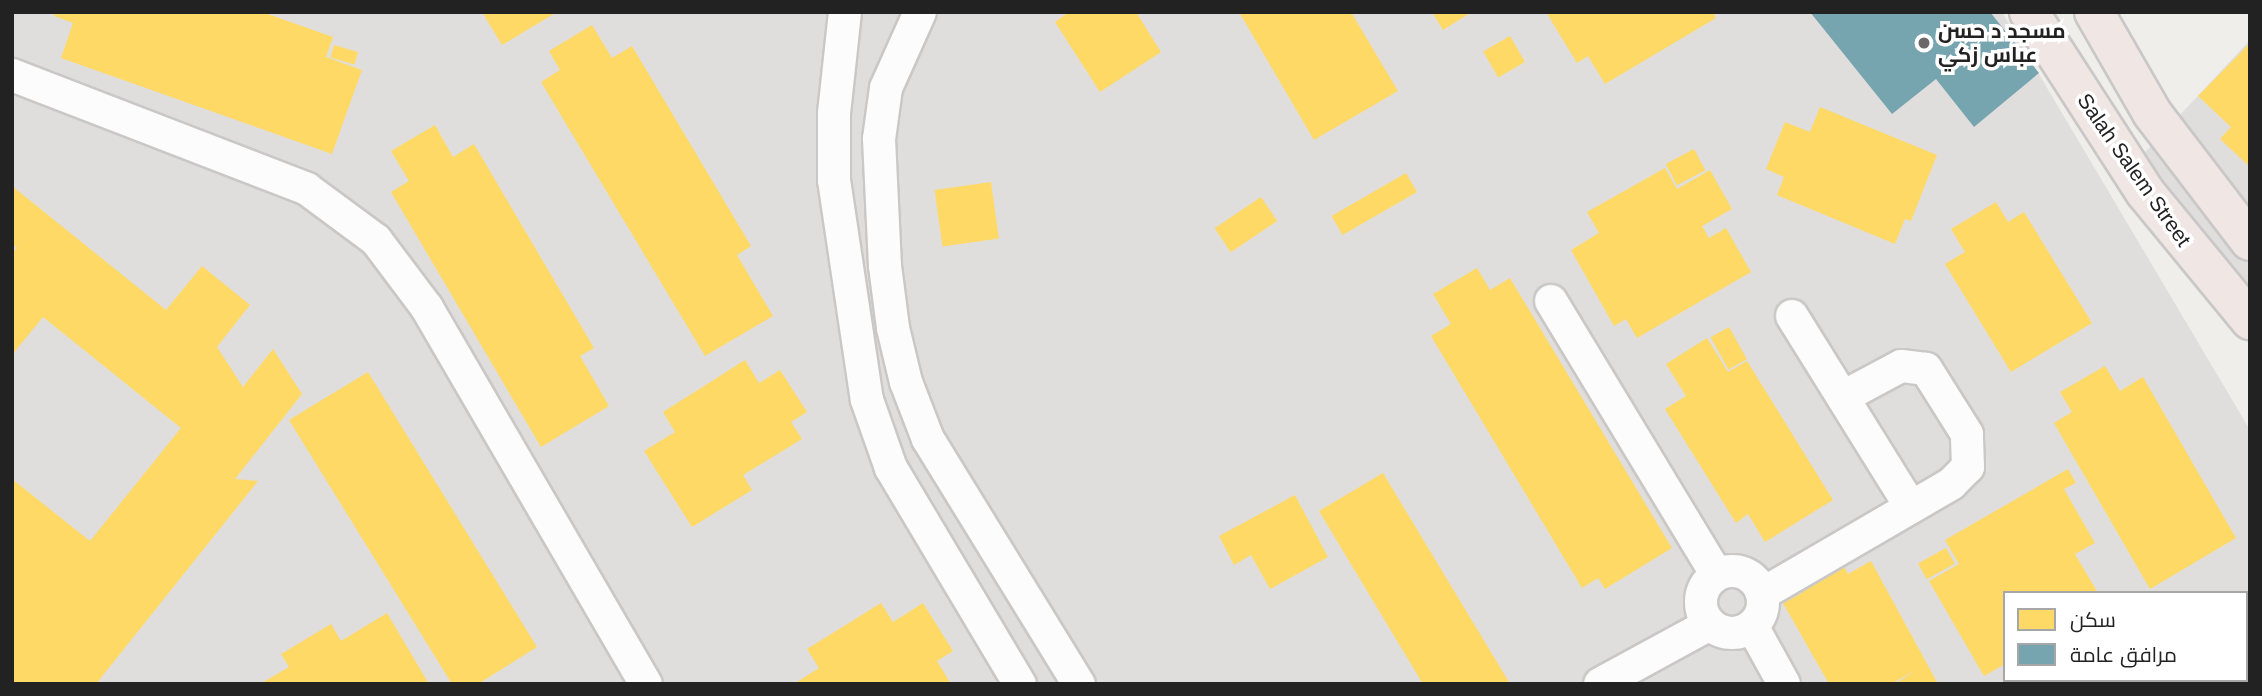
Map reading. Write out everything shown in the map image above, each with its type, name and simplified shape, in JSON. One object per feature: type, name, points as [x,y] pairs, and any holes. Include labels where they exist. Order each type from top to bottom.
[{"type":"highway","name":"Salah Salem Street","points":[[2029,12],[2146,192],[2250,320]]},
{"type":"highway","points":[[2094,12],[2152,113],[2250,241]]},
{"type":"street","points":[[845,12],[834,113],[838,222],[867,400],[891,468],[1020,684]]},
{"type":"street","points":[[920,12],[886,88],[879,139],[885,266],[906,382],[917,416],[953,484],[1079,684]]},
{"type":"street","points":[[12,75],[298,185],[344,212],[376,240],[427,308],[646,684]]},
{"type":"street","points":[[1550,301],[1717,575]]},
{"type":"street","points":[[1792,316],[1911,507]]},
{"type":"street","points":[[1762,594],[1961,477],[1971,456],[1967,434],[1933,374],[1918,366],[1901,366],[1843,397]]},
{"type":"street","points":[[912,506],[953,484]]},
{"type":"street","points":[[1739,571],[1758,584],[1762,594],[1763,606],[1752,626],[1731,632],[1710,624],[1701,603],[1708,582],[1717,575],[1739,571]]},
{"type":"street","points":[[1600,684],[1710,624]]},
{"type":"street","points":[[1752,626],[1784,684]]},
{"type":"shaded area","points":[[12,12],[2002,12],[2250,430],[2250,684],[12,684]]},
{"type":"shaded area","points":[[2250,40],[2250,302],[2136,162]]},
{"type":"building: سكن","points":[[55,12],[262,12],[333,37],[326,57],[362,70],[332,154],[61,58],[73,23],[54,16]]},
{"type":"building: سكن","points":[[482,12],[557,12],[502,45]]},
{"type":"building: سكن","points":[[1069,12],[1136,12],[1161,52],[1100,92],[1055,22]]},
{"type":"building: سكن","points":[[1239,12],[1351,12],[1398,91],[1314,140]]},
{"type":"building: سكن","points":[[1432,12],[1472,12],[1443,30]]},
{"type":"building: سكن","points":[[1546,12],[1713,12],[1716,18],[1605,84],[1588,56],[1577,63]]},
{"type":"building: سكن","points":[[592,25],[612,58],[632,46],[751,246],[737,255],[773,316],[705,356],[541,82],[560,70],[549,51]]},
{"type":"building: سكن","points":[[1510,36],[1525,62],[1498,77],[1483,52]]},
{"type":"building: سكن","points":[[2250,43],[2250,167],[2220,139],[2231,127],[2198,96]]},
{"type":"building: سكن","points":[[334,45],[358,52],[354,64],[330,57]]},
{"type":"building: سكن","points":[[1820,107],[1937,155],[1911,221],[1905,219],[1895,244],[1777,195],[1784,177],[1766,169],[1785,122],[1810,132]]},
{"type":"building: سكن","points":[[435,125],[453,157],[474,144],[594,348],[580,356],[609,406],[541,447],[391,192],[409,181],[391,151]]},
{"type":"building: سكن","points":[[1694,149],[1705,170],[1677,185],[1666,164]]},
{"type":"building: سكن","points":[[1665,168],[1677,189],[1710,170],[1732,209],[1702,226],[1709,238],[1726,228],[1751,272],[1637,338],[1626,319],[1614,326],[1571,250],[1599,233],[1587,212]]},
{"type":"building: سكن","points":[[1406,173],[1417,192],[1343,235],[1332,216]]},
{"type":"building: سكن","points":[[991,182],[999,238],[942,246],[935,190]]},
{"type":"building: سكن","points":[[12,186],[166,310],[202,266],[250,305],[217,347],[243,387],[273,349],[302,394],[235,479],[258,481],[96,684],[12,684],[12,479],[90,541],[181,428],[43,317],[12,355],[12,254],[17,247],[12,246]]},
{"type":"building: سكن","points":[[1261,197],[1277,221],[1231,252],[1215,228]]},
{"type":"building: سكن","points":[[1996,202],[2008,222],[2024,212],[2092,323],[2011,372],[1945,264],[1965,252],[1951,229]]},
{"type":"building: سكن","points":[[1477,268],[1490,290],[1510,278],[1672,548],[1605,589],[1598,578],[1582,588],[1431,336],[1451,324],[1433,294]]},
{"type":"building: سكن","points":[[1729,327],[1747,359],[1729,370],[1711,337]]},
{"type":"building: سكن","points":[[1707,338],[1728,372],[1747,361],[1833,500],[1765,542],[1748,514],[1736,523],[1665,409],[1686,396],[1666,364]]},
{"type":"building: سكن","points":[[745,360],[759,383],[780,370],[807,412],[791,422],[802,439],[743,475],[752,490],[692,527],[644,451],[675,432],[663,412]]},
{"type":"building: سكن","points":[[2105,366],[2120,391],[2143,377],[2236,538],[2150,589],[2054,423],[2072,412],[2060,392]]},
{"type":"building: سكن","points":[[368,372],[537,647],[478,684],[452,684],[289,420]]},
{"type":"building: سكن","points":[[2068,469],[2076,483],[2064,489],[2095,543],[2075,554],[2097,591],[2003,591],[2003,665],[1984,676],[1929,581],[1959,564],[1945,540]]},
{"type":"building: سكن","points":[[1383,473],[1509,682],[1423,684],[1319,511]]},
{"type":"building: سكن","points":[[1295,495],[1328,557],[1270,589],[1251,555],[1234,565],[1219,536]]},
{"type":"building: سكن","points":[[1829,541],[1848,574],[1871,561],[1938,684],[1895,684],[1916,670],[1891,684],[1829,684],[1783,603],[1802,593],[1786,565]]},
{"type":"building: سكن","points":[[1946,548],[1955,564],[1927,579],[1918,564]]},
{"type":"building: سكن","points":[[881,603],[893,622],[923,603],[953,651],[937,661],[951,684],[794,684],[819,668],[807,649]]},
{"type":"building: سكن","points":[[387,613],[429,684],[260,684],[289,667],[281,654],[331,624],[341,641]]},
{"type":"building: سكن","points":[[2075,682],[2241,682],[2241,684]]},
{"type":"building: مرافق عامة","name":"مسجد د حسن عباس زكي","points":[[1810,12],[1990,12],[2039,73],[1974,127],[1936,79],[1892,114]]},
{"type":"place","name":"مسجد د حسن عباس زكي","points":[[1924,43]]}]
